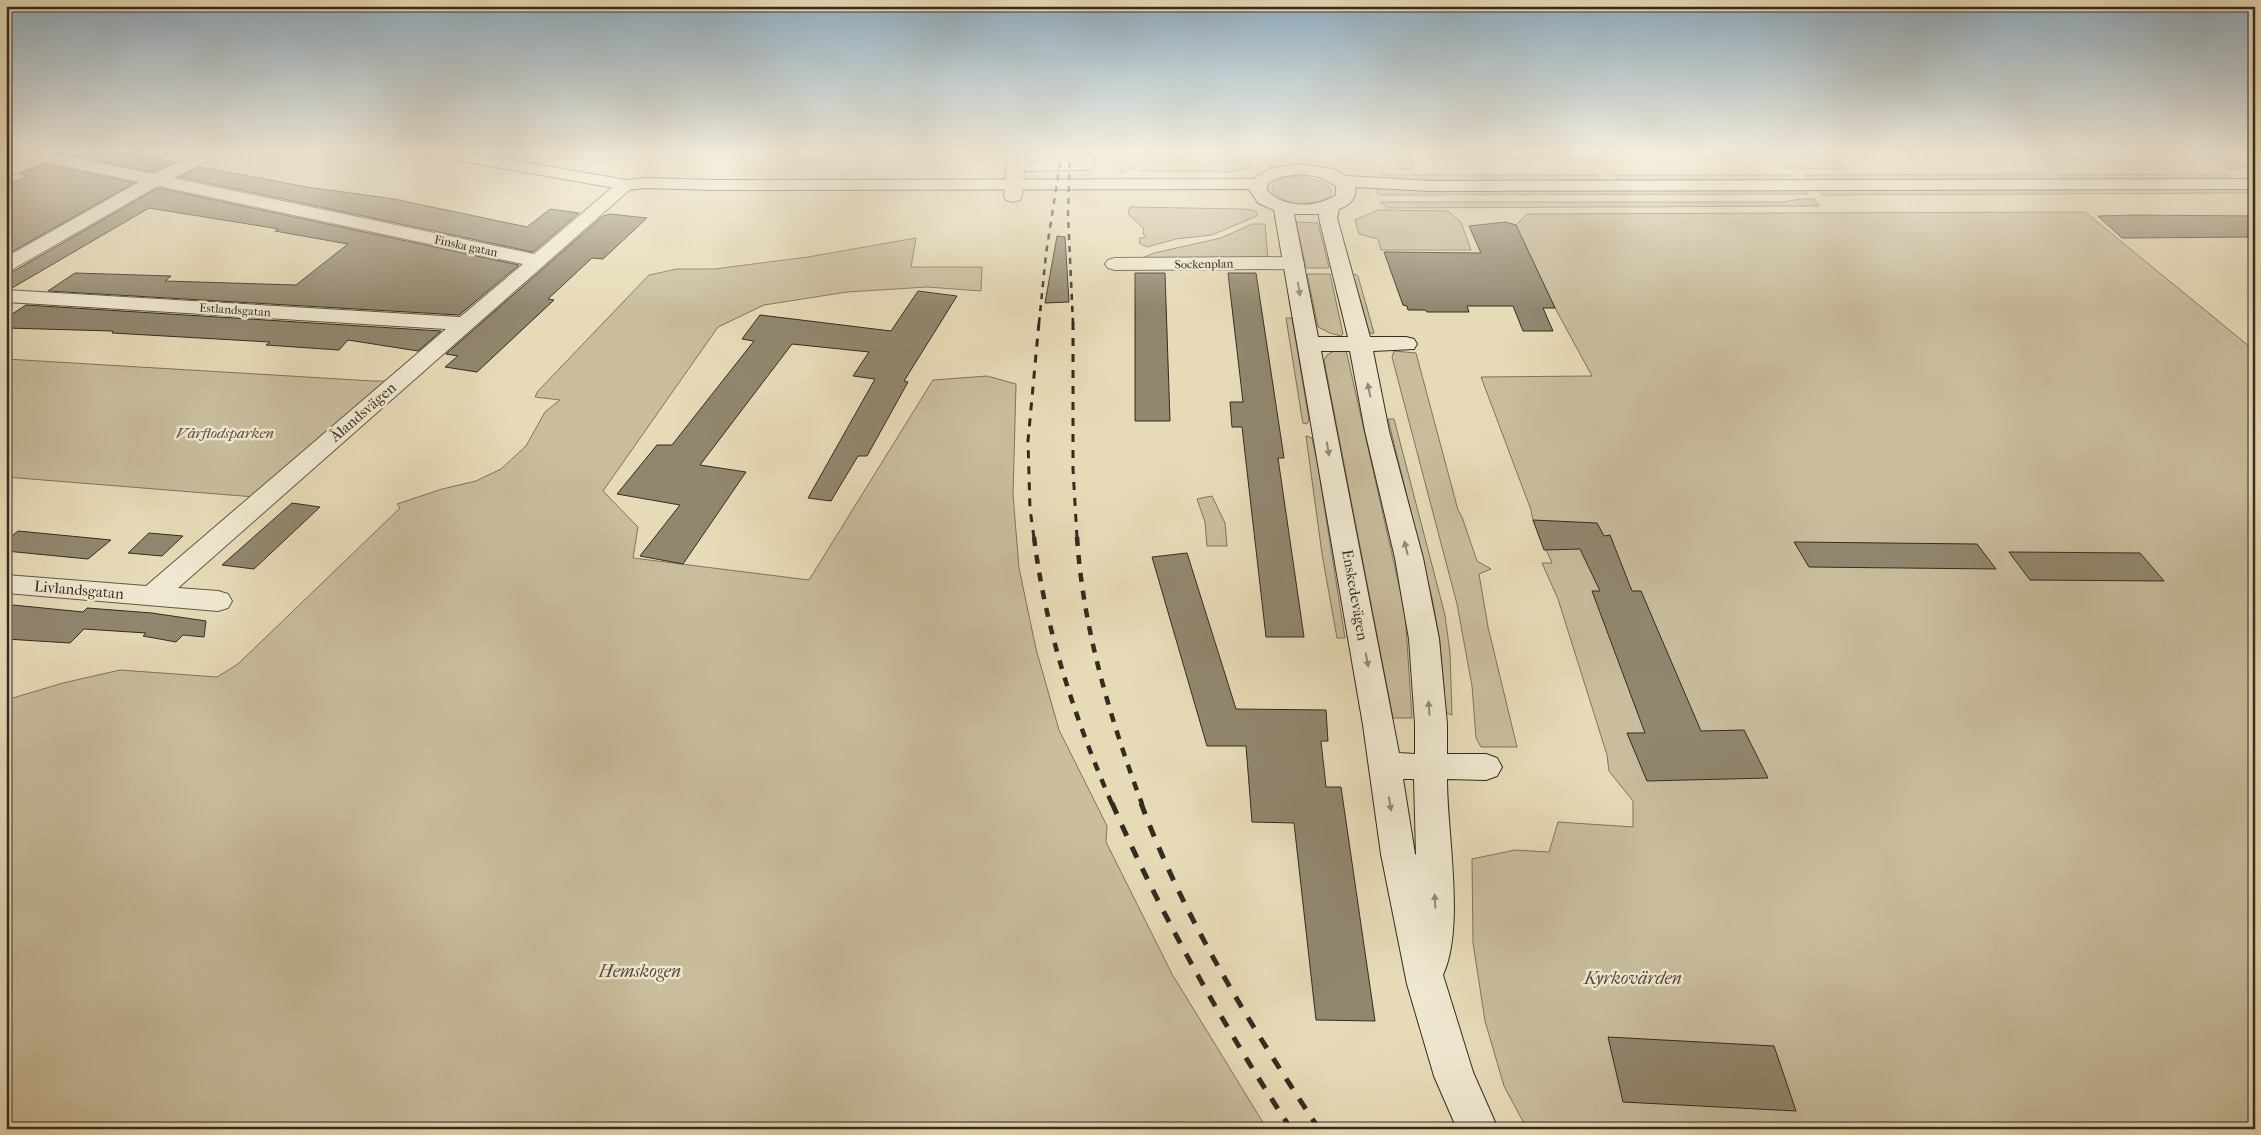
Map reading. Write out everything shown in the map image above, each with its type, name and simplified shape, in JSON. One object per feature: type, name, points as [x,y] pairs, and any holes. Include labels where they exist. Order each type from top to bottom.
[{"type":"street","points":[[6,265],[115,203]]},
{"type":"street","name":"Finska gatan","points":[[268,203],[536,261]]},
{"type":"street","name":"Ålandsvägen","points":[[152,596],[605,203]]},
{"type":"street","name":"Enskedevägen","points":[[1271,203],[1294,263],[1379,725],[1398,854],[1426,984],[1454,1076],[1478,1129]]},
{"type":"street","points":[[1287,203],[1307,210],[1322,203]]},
{"type":"street","name":"Enskedevägen","points":[[1333,203],[1327,211],[1328,218],[1360,343],[1377,430],[1409,558],[1424,639],[1430,724],[1429,766],[1436,916],[1426,984]]},
{"type":"street","name":"Sockenplan","points":[[1114,264],[1294,263]]},
{"type":"street","name":"Estlandsgatan","points":[[6,296],[464,324]]},
{"type":"street","points":[[1309,344],[1406,344]]},
{"type":"street","name":"Livlandsgatan","points":[[6,584],[152,596]]},
{"type":"street","points":[[152,596],[218,601]]},
{"type":"street","points":[[1384,766],[1486,767]]},
{"type":"green space","points":[[1381,203],[1817,203],[1819,206],[1388,208]]},
{"type":"green space","points":[[1130,207],[1242,209],[1253,210],[1257,213],[1257,216],[1212,235],[1176,239],[1147,247],[1139,243],[1140,238],[1146,237],[1143,234],[1144,229],[1128,214]]},
{"type":"green space","points":[[1378,210],[1448,211],[1461,222],[1471,250],[1381,250],[1378,239],[1359,234],[1355,220]]},
{"type":"green space","name":"Kyrkovärden","points":[[2085,212],[2255,351],[2255,1129],[1527,1129],[1504,1086],[1485,1021],[1473,943],[1472,859],[1515,850],[1549,852],[1558,822],[1633,827],[1633,801],[1609,771],[1607,755],[1558,599],[1542,563],[1552,563],[1533,520],[1531,510],[1481,377],[1592,376],[1555,308],[1516,225],[1527,214]]},
{"type":"green space","points":[[1296,222],[1318,223],[1329,268],[1306,268]]},
{"type":"green space","points":[[1252,224],[1265,224],[1268,260],[1144,261],[1144,257],[1154,253],[1221,238]]},
{"type":"green space","name":"Hemskogen","points":[[916,238],[911,267],[982,267],[981,291],[927,287],[847,292],[764,305],[718,327],[603,491],[638,527],[633,558],[809,580],[933,380],[987,376],[1016,384],[1013,495],[1019,568],[1036,649],[1059,730],[1107,826],[1106,842],[1172,974],[1267,1129],[6,1129],[6,700],[63,683],[120,670],[217,677],[238,664],[400,508],[397,504],[442,489],[476,481],[501,469],[526,446],[545,412],[560,400],[535,397],[538,391],[649,275],[677,269],[714,269],[808,257]]},
{"type":"green space","points":[[1307,274],[1330,274],[1343,334],[1341,336],[1318,327]]},
{"type":"green space","points":[[1355,274],[1358,276],[1374,333],[1372,334],[1365,328],[1352,277]]},
{"type":"green space","points":[[1286,318],[1292,318],[1309,420],[1307,424],[1303,423],[1302,418]]},
{"type":"green space","points":[[1336,350],[1346,350],[1405,612],[1412,718],[1393,718],[1324,360],[1327,355]]},
{"type":"green space","points":[[1394,351],[1416,353],[1458,510],[1477,561],[1491,569],[1479,574],[1488,627],[1517,747],[1481,747],[1476,738],[1472,686],[1457,604],[1392,357]]},
{"type":"green space","name":"Vårflodsparken","points":[[6,359],[391,381],[255,497],[6,477]]},
{"type":"green space","points":[[1388,419],[1394,419],[1445,615],[1450,653],[1452,715],[1446,713],[1440,642],[1432,598]]},
{"type":"green space","points":[[1306,436],[1312,438],[1317,460],[1345,638],[1337,638],[1322,554]]},
{"type":"green space","points":[[1212,496],[1225,523],[1227,546],[1207,546],[1205,522],[1197,499]]},
{"type":"building","points":[[6,203],[99,203],[6,255]]},
{"type":"building","points":[[132,203],[228,203],[519,265],[459,315],[48,291],[75,273],[171,276],[165,281],[296,285],[348,244],[275,231],[279,229],[149,208],[12,288],[6,288],[6,273],[14,271]]},
{"type":"building","points":[[302,203],[413,203],[527,227],[550,209],[579,213],[533,252]]},
{"type":"building","points":[[610,214],[647,218],[603,259],[592,258],[548,299],[554,300],[477,372],[445,367],[458,356],[446,354],[603,216]]},
{"type":"building","points":[[2098,216],[2255,216],[2255,237],[2122,238]]},
{"type":"building","points":[[1506,222],[1516,225],[1555,308],[1543,308],[1553,331],[1523,331],[1513,306],[1467,306],[1469,312],[1427,312],[1425,310],[1408,310],[1407,306],[1403,305],[1384,252],[1481,253],[1469,226]]},
{"type":"building","points":[[1057,236],[1065,237],[1069,302],[1045,303]]},
{"type":"building","points":[[1135,273],[1165,273],[1170,421],[1135,421]]},
{"type":"building","points":[[1228,273],[1256,273],[1284,458],[1278,458],[1304,637],[1266,637],[1242,427],[1232,427],[1230,402],[1243,402]]},
{"type":"building","points":[[918,291],[957,296],[904,381],[908,382],[867,456],[858,456],[831,501],[808,498],[875,379],[853,376],[869,352],[792,344],[700,465],[746,472],[683,564],[640,556],[680,505],[617,494],[657,445],[672,445],[754,341],[742,339],[760,315],[891,331]]},
{"type":"building","points":[[26,305],[441,331],[418,351],[348,340],[339,350],[266,345],[270,342],[112,333],[113,331],[6,328],[6,318]]},
{"type":"building","points":[[292,503],[320,507],[254,569],[222,565]]},
{"type":"building","points":[[1533,520],[1597,523],[1604,536],[1610,535],[1632,591],[1641,591],[1701,731],[1744,730],[1768,778],[1647,781],[1627,733],[1645,733],[1592,591],[1600,591],[1580,549],[1544,550]]},
{"type":"building","points":[[18,531],[111,540],[88,559],[6,551],[6,541]]},
{"type":"building","points":[[149,533],[183,536],[162,556],[128,553]]},
{"type":"building","points":[[1794,542],[1977,544],[1996,569],[1809,567]]},
{"type":"building","points":[[2009,552],[2140,553],[2164,581],[2030,580]]},
{"type":"building","points":[[1187,553],[1236,709],[1326,710],[1328,741],[1321,741],[1326,787],[1341,787],[1375,1021],[1316,1020],[1294,823],[1252,822],[1246,746],[1207,746],[1152,557]]},
{"type":"building","points":[[13,605],[83,612],[87,608],[152,613],[206,621],[204,637],[183,635],[176,642],[143,636],[146,633],[84,629],[70,643],[6,639],[6,611]]},
{"type":"building","points":[[1608,1037],[1774,1046],[1796,1111],[1623,1102]]},
{"type":"railway","points":[[1039,323],[1046,254],[1054,203]]},
{"type":"railway","points":[[1068,203],[1073,323]]},
{"type":"railway","points":[[1034,538],[1030,509],[1028,441],[1039,322]]},
{"type":"railway","points":[[1073,323],[1073,469],[1077,538]]},
{"type":"railway","points":[[1034,537],[1046,606],[1063,673],[1098,772],[1112,804]]},
{"type":"railway","points":[[1077,537],[1085,605],[1100,673],[1119,739],[1142,804]]},
{"type":"railway","points":[[1112,803],[1131,845],[1195,970],[1241,1050],[1291,1129]]},
{"type":"railway","points":[[1141,803],[1158,846],[1198,930],[1244,1011],[1319,1129]]}]
